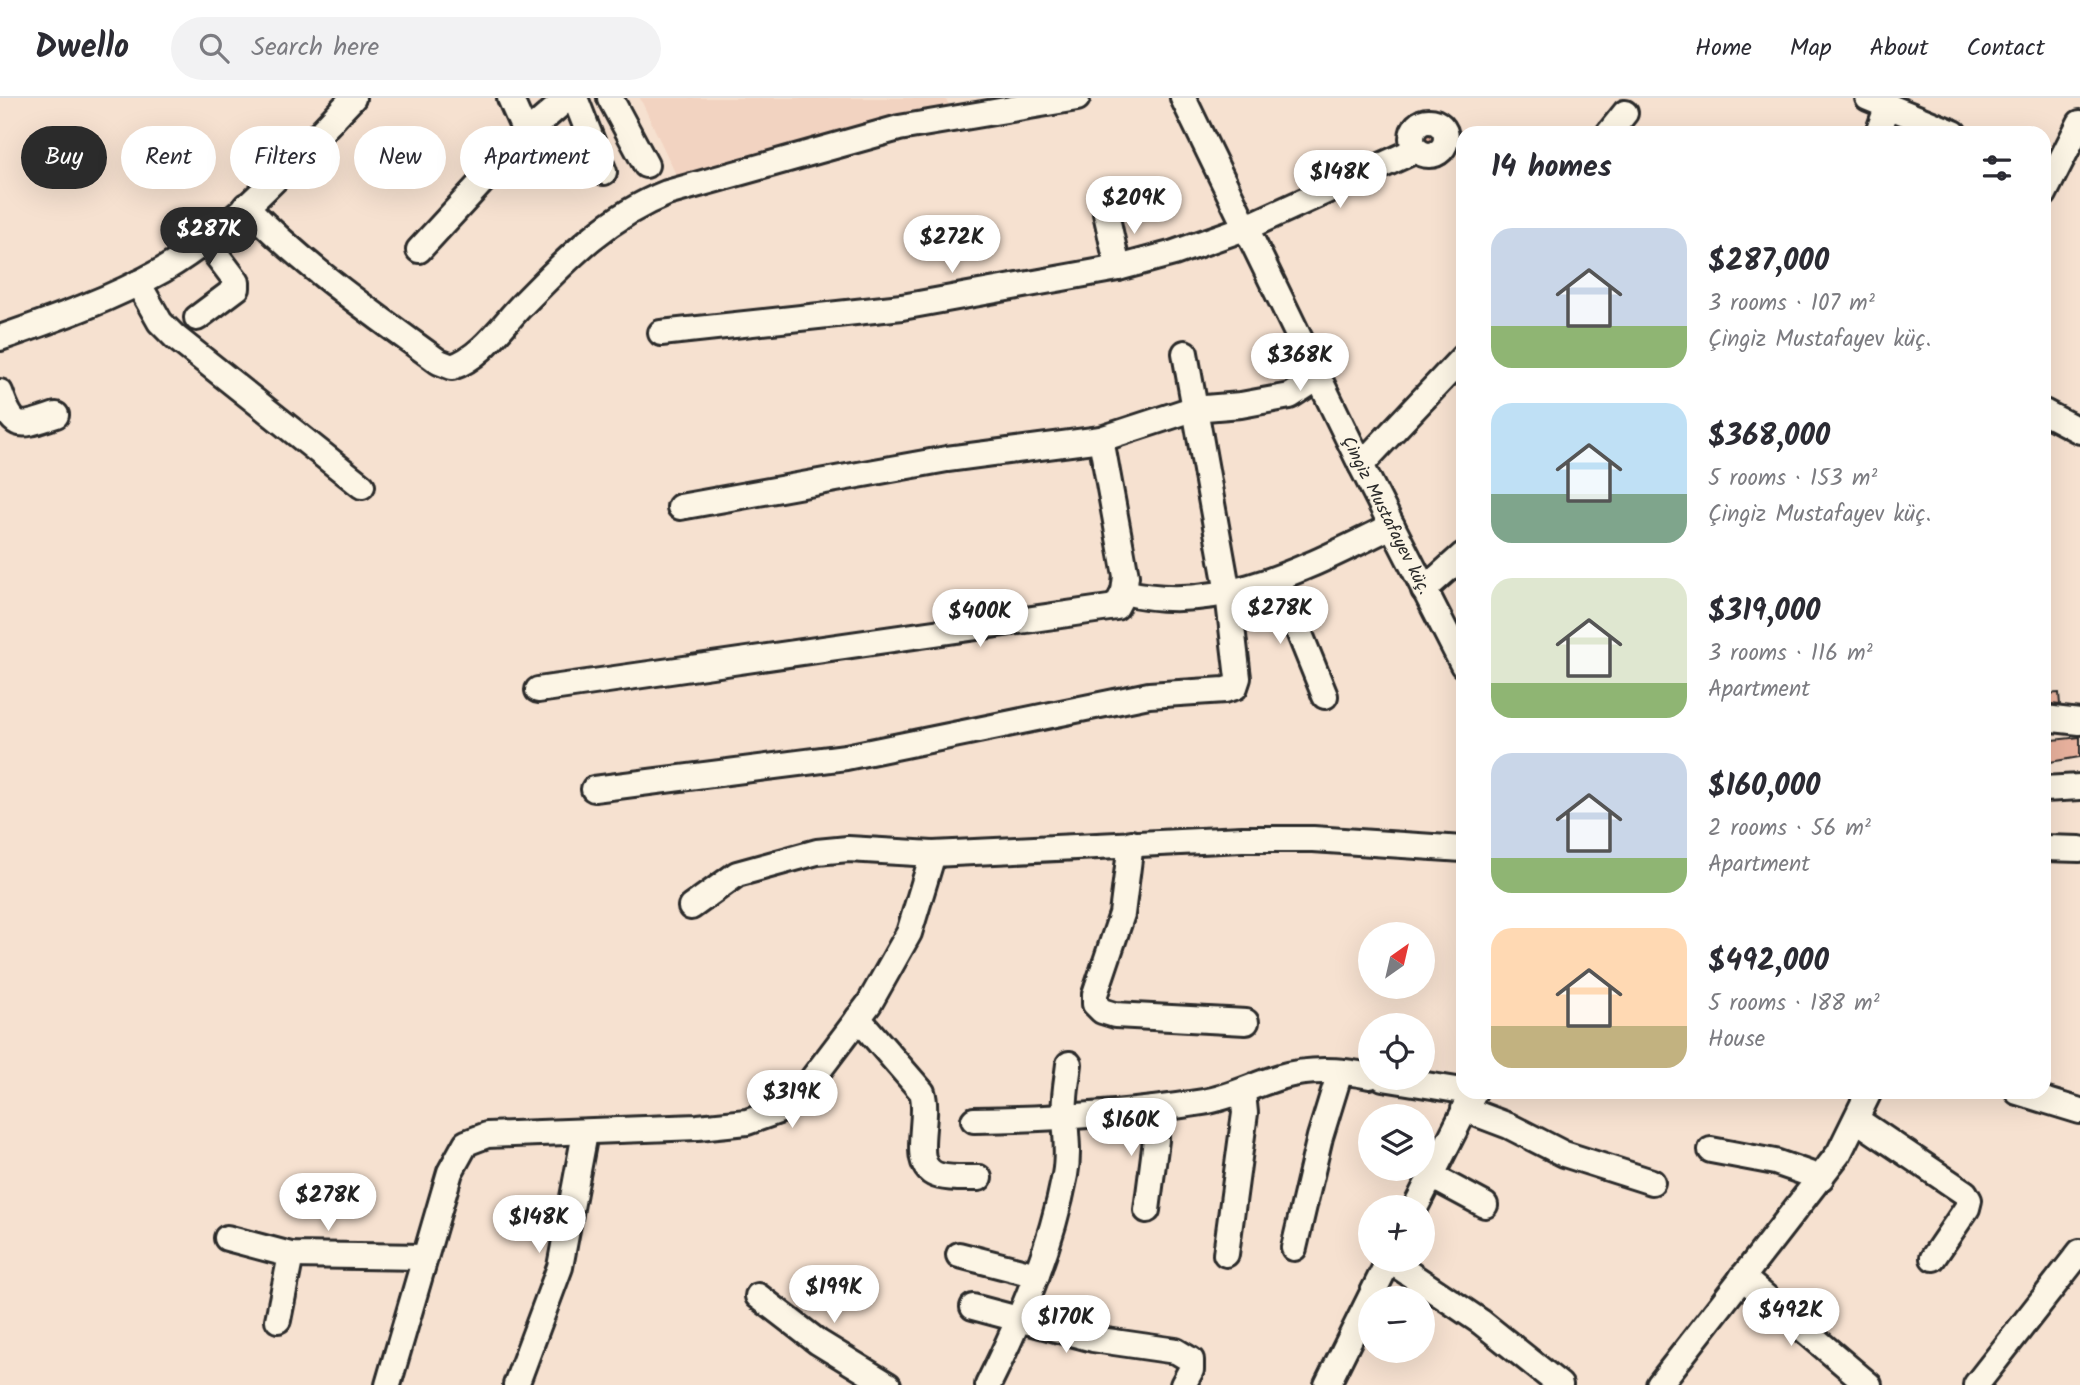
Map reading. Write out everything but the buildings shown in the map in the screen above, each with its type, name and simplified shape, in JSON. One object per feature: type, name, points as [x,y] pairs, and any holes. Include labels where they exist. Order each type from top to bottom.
[{"type":"street","points":[[0,338],[138,283],[206,241],[246,206],[353,98]]},
{"type":"street","points":[[510,98],[522,126]]},
{"type":"street","points":[[535,126],[568,98]]},
{"type":"street","points":[[575,98],[586,126]]},
{"type":"street","points":[[610,98],[646,166]]},
{"type":"street","points":[[246,206],[286,248],[325,279],[439,362],[452,367],[472,356],[542,285],[614,219],[640,204],[691,186],[899,128],[960,108],[1077,98]]},
{"type":"street","name":"Çingiz Mustafayev küç.","points":[[1183,98],[1318,378],[1456,652]]},
{"type":"street","points":[[1878,126],[1878,102],[1937,126]]},
{"type":"street","points":[[661,333],[902,307],[1118,268],[1174,253],[1245,228],[1416,150],[1433,155],[1454,147],[1441,127],[1424,110],[1412,133],[1416,150]]},
{"type":"street","points":[[1615,126],[1625,113]]},
{"type":"street","points":[[2051,173],[2080,123]]},
{"type":"street","points":[[419,250],[475,189]]},
{"type":"street","points":[[1106,213],[1118,268]]},
{"type":"street","points":[[197,318],[237,288],[237,282],[206,241]]},
{"type":"street","points":[[138,283],[160,322],[175,337],[362,486]]},
{"type":"street","points":[[594,789],[846,757],[1149,695],[1235,687],[1238,678],[1228,593],[1185,353]]},
{"type":"street","points":[[1361,465],[1456,365]]},
{"type":"street","points":[[680,507],[947,459],[1101,439],[1193,409],[1241,405],[1290,396],[1318,378]]},
{"type":"street","points":[[0,392],[9,418],[14,422],[23,425],[56,415]]},
{"type":"street","points":[[2051,416],[2080,431]]},
{"type":"street","points":[[538,690],[1116,607],[1124,592],[1126,576],[1101,439]]},
{"type":"street","points":[[1124,592],[1148,598],[1228,593],[1278,580],[1392,526]]},
{"type":"street","points":[[1423,590],[1456,561]]},
{"type":"street","points":[[1278,580],[1325,696]]},
{"type":"street","points":[[2051,719],[2080,722]]},
{"type":"street","points":[[2051,789],[2080,787]]},
{"type":"street","points":[[691,907],[737,874],[817,852],[848,849],[933,854],[1131,843],[1313,839],[1456,849]]},
{"type":"street","points":[[1131,843],[1122,914],[1095,994],[1095,1004],[1102,1012],[1115,1015],[1246,1022]]},
{"type":"street","points":[[2051,848],[2080,849]]},
{"type":"street","points":[[387,1385],[450,1172],[457,1153],[466,1143],[487,1135],[585,1133],[747,1122],[781,1110],[801,1094],[858,1018],[909,933],[933,854]]},
{"type":"street","points":[[858,1018],[922,1092],[927,1106],[921,1156],[926,1168],[939,1176],[979,1178]]},
{"type":"street","points":[[988,1385],[1020,1320],[1037,1275],[1065,1176],[1069,1064]]},
{"type":"street","points":[[974,1120],[1065,1118],[1155,1109],[1244,1093],[1280,1077],[1312,1071],[1358,1074]]},
{"type":"street","points":[[1294,1248],[1320,1137],[1340,1072]]},
{"type":"street","points":[[1435,1088],[1456,1092]]},
{"type":"street","points":[[1226,1254],[1245,1113],[1244,1093]]},
{"type":"street","points":[[1435,1167],[1467,1099]]},
{"type":"street","points":[[1474,1099],[1508,1126],[1564,1154],[1652,1182]]},
{"type":"street","points":[[1659,1385],[1821,1178],[1857,1120],[1866,1099]]},
{"type":"street","points":[[2045,1099],[2080,1111]]},
{"type":"street","points":[[1147,1210],[1156,1140],[1155,1109]]},
{"type":"street","points":[[1857,1120],[1965,1193],[1969,1199],[1967,1208],[1933,1258]]},
{"type":"street","points":[[516,1385],[560,1267],[585,1133]]},
{"type":"street","points":[[1712,1150],[1775,1162],[1821,1178]]},
{"type":"street","points":[[1435,1178],[1485,1205]]},
{"type":"street","points":[[227,1238],[291,1255],[425,1257]]},
{"type":"street","points":[[1976,1385],[2080,1252]]},
{"type":"street","points":[[278,1320],[291,1255]]},
{"type":"street","points":[[959,1255],[1037,1275]]},
{"type":"street","points":[[1327,1385],[1383,1272]]},
{"type":"street","points":[[1407,1272],[1481,1322],[1560,1385]]},
{"type":"street","points":[[1742,1277],[1869,1385]]},
{"type":"street","points":[[758,1296],[818,1342],[888,1385]]},
{"type":"street","points":[[973,1307],[1093,1339],[1176,1351],[1191,1360],[1191,1370],[1183,1385]]},
{"type":"shaded area","points":[[640,98],[945,98],[951,109],[678,179]]}]
